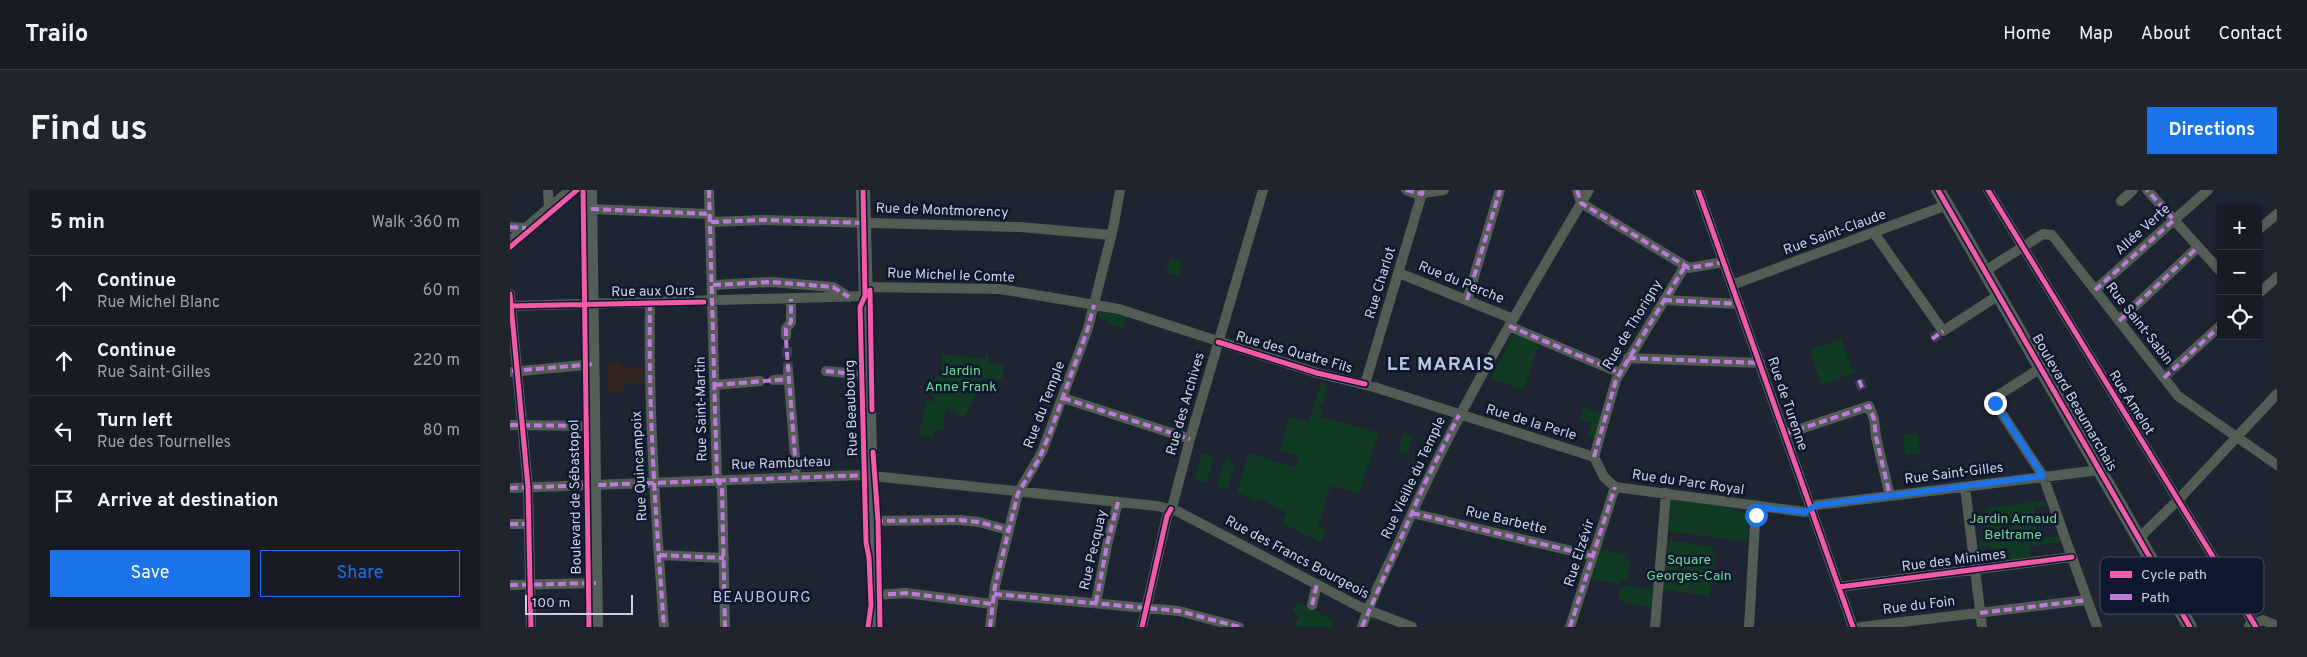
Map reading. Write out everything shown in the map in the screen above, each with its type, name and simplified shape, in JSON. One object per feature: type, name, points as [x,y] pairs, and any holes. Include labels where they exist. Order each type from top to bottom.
[{"type":"main road","name":"Boulevard de Sébastopol","points":[[590,190],[594,364],[596,627]]},
{"type":"main road","name":"Rue Beaubourg","points":[[863,190],[871,476],[870,537],[874,554],[875,627]]},
{"type":"main road","name":"Boulevard Beaumarchais","points":[[1938,190],[2150,557]]},
{"type":"main road","name":"Boulevard Beaumarchais","points":[[2183,614],[2190,627]]},
{"type":"street","points":[[548,190],[549,208]]},
{"type":"street","points":[[510,241],[570,190]]},
{"type":"street","name":"Rue Saint-Martin","points":[[709,190],[717,480],[722,487],[725,627]]},
{"type":"street","name":"Rue du Temple","points":[[990,627],[993,599],[1018,492],[1039,459],[1088,328],[1120,190]]},
{"type":"street","name":"Rue des Archives","points":[[1142,627],[1167,516],[1171,509],[1263,190]]},
{"type":"street","points":[[1406,190],[1422,192],[1444,190]]},
{"type":"street","points":[[1467,300],[1500,190]]},
{"type":"street","points":[[1577,190],[1581,203],[1689,268],[1724,262]]},
{"type":"street","name":"Rue Vieille du Temple","points":[[1362,627],[1412,513],[1459,415],[1467,405],[1511,323],[1589,190]]},
{"type":"street","name":"Rue de Turenne","points":[[1698,190],[1853,627]]},
{"type":"street","name":"Rue Amelot","points":[[1988,190],[2212,557]]},
{"type":"street","points":[[2121,201],[2133,190]]},
{"type":"street","points":[[2147,190],[2198,247],[2217,265]]},
{"type":"street","name":"Allée Verte","points":[[2095,290],[2208,190]]},
{"type":"street","name":"Rue Charlot","points":[[1365,384],[1422,192]]},
{"type":"street","name":"Rue Saint-Claude","points":[[1732,285],[1874,234],[1947,205]]},
{"type":"street","name":"Rue de Montmorency","points":[[591,209],[710,218],[1020,228],[1111,235]]},
{"type":"street","points":[[2262,227],[2277,214]]},
{"type":"street","points":[[510,227],[526,228]]},
{"type":"street","points":[[1874,234],[1941,332],[1999,295]]},
{"type":"street","name":"Rue Saint-Sabin","points":[[1985,271],[2024,248],[2043,234],[2052,235],[2119,321],[2166,376],[2178,396],[2277,465]]},
{"type":"street","points":[[2119,321],[2198,247]]},
{"type":"street","name":"Rue de Thorigny","points":[[1594,457],[1620,373],[1685,266]]},
{"type":"street","name":"Rue du Perche","points":[[1399,273],[1467,300],[1511,323],[1620,373]]},
{"type":"street","points":[[2262,290],[2277,277]]},
{"type":"street","points":[[713,285],[771,282],[833,287],[848,297]]},
{"type":"street","name":"Rue Michel le Comte","points":[[791,299],[848,297],[865,292],[1000,289],[1118,309],[1218,342]]},
{"type":"street","points":[[510,294],[513,371],[522,425],[528,487],[531,627]]},
{"type":"street","points":[[787,341],[786,329],[791,322],[791,299]]},
{"type":"street","name":"Rue aux Ours","points":[[510,306],[791,299]]},
{"type":"street","points":[[1664,300],[1739,304]]},
{"type":"street","name":"Rue Quincampoix","points":[[650,303],[649,350],[654,482],[664,627]]},
{"type":"street","points":[[2176,366],[2217,329]]},
{"type":"street","name":"Rue des Quatre Fils","points":[[1218,342],[1316,373],[1365,384],[1459,415]]},
{"type":"street","points":[[1628,358],[1760,364]]},
{"type":"street","points":[[513,371],[594,364]]},
{"type":"street","points":[[2041,368],[1997,396],[1994,401],[2043,476],[2097,627]]},
{"type":"street","points":[[826,371],[868,375]]},
{"type":"street","points":[[774,380],[788,375],[796,474]]},
{"type":"street","points":[[715,385],[760,381]]},
{"type":"street","points":[[2139,538],[2178,500],[2277,394]]},
{"type":"street","points":[[1063,398],[1190,438]]},
{"type":"street","points":[[1785,434],[1869,406],[1874,419],[1876,437],[1890,496]]},
{"type":"street","name":"Rue de la Perle","points":[[1459,415],[1594,457]]},
{"type":"street","points":[[510,425],[594,426]]},
{"type":"street","points":[[1594,457],[1604,477],[1615,486]]},
{"type":"street","name":"Rue Saint-Gilles","points":[[1812,508],[1817,505],[2100,470]]},
{"type":"street","name":"Rue Rambuteau","points":[[510,488],[717,480],[796,474],[871,476],[1171,509]]},
{"type":"street","name":"Rue du Parc Royal","points":[[1615,486],[1756,507],[1805,512],[1812,508]]},
{"type":"street","name":"Rue Elzévir","points":[[1570,627],[1615,486]]},
{"type":"street","points":[[1965,487],[1982,627]]},
{"type":"street","points":[[1655,627],[1666,493]]},
{"type":"street","name":"Rue Pecquay","points":[[1096,603],[1107,545],[1118,502]]},
{"type":"street","points":[[1749,627],[1756,507]]},
{"type":"street","name":"Rue des Francs Bourgeois","points":[[1171,509],[1368,610],[1412,627]]},
{"type":"street","name":"Rue Barbette","points":[[1412,513],[1593,556]]},
{"type":"street","points":[[870,521],[959,520],[980,522],[1008,530]]},
{"type":"street","points":[[510,524],[529,524]]},
{"type":"street","points":[[659,555],[724,558]]},
{"type":"street","name":"Rue des Minimes","points":[[1839,586],[2072,557]]},
{"type":"street","points":[[510,585],[596,583]]},
{"type":"street","points":[[1312,605],[1317,584]]},
{"type":"street","points":[[874,595],[906,593],[1096,603],[1180,611],[1239,627]]},
{"type":"street","name":"Rue du Foin","points":[[1861,627],[2087,600]]},
{"type":"street","name":"Rue Amelot","points":[[2246,614],[2253,626]]},
{"type":"street","points":[[2253,626],[2262,620],[2277,626]]},
{"type":"shaded area","points":[[608,363],[622,363],[622,368],[644,367],[645,384],[623,383],[623,393],[608,393]]},
{"type":"green space","points":[[1170,258],[1183,262],[1178,276],[1166,272]]},
{"type":"green space","points":[[1100,309],[1126,316],[1123,328],[1098,318]]},
{"type":"green space","points":[[1518,334],[1540,343],[1523,390],[1490,378],[1513,336]]},
{"type":"green space","points":[[1841,339],[1854,373],[1822,385],[1809,350]]},
{"type":"green space","name":"Jardin Anne Frank","points":[[986,353],[989,354],[988,362],[1004,364],[1002,380],[984,378],[964,418],[946,408],[943,431],[934,430],[933,437],[919,435],[927,399],[936,403],[929,390],[929,384],[941,375],[942,354],[985,359]]},
{"type":"green space","points":[[1321,383],[1328,385],[1323,402],[1319,404],[1322,409],[1321,417],[1379,433],[1359,494],[1331,485],[1318,527],[1326,530],[1321,542],[1281,523],[1287,513],[1258,498],[1256,501],[1237,492],[1249,453],[1295,467],[1299,456],[1280,450],[1289,417],[1308,422]]},
{"type":"green space","points":[[1583,407],[1604,415],[1596,439],[1587,436],[1591,423],[1579,420]]},
{"type":"green space","points":[[1404,433],[1415,437],[1409,443],[1409,455],[1398,451]]},
{"type":"green space","points":[[1918,433],[1920,453],[1905,455],[1903,435]]},
{"type":"green space","points":[[1205,453],[1214,458],[1207,482],[1205,483],[1195,478],[1202,454]]},
{"type":"green space","points":[[1226,459],[1235,464],[1226,490],[1216,485]]},
{"type":"green space","points":[[1675,498],[1709,502],[1746,514],[1749,518],[1748,542],[1666,531],[1668,528],[1670,501]]},
{"type":"green space","name":"Jardin Arnaud Beltrame","points":[[2045,501],[2047,506],[2034,508],[2038,538],[2058,536],[2061,542],[2030,546],[2031,557],[2009,560],[2008,548],[1991,550],[1990,546],[1979,547],[1979,541],[1985,540],[1983,519],[1976,520],[1975,514],[1986,513],[1985,508]]},
{"type":"green space","name":"Square Georges-Cain","points":[[1666,540],[1713,547],[1713,553],[1715,554],[1710,596],[1663,590]]},
{"type":"green space","points":[[1599,550],[1625,554],[1625,559],[1631,560],[1627,581],[1621,580],[1621,584],[1589,579]]},
{"type":"green space","points":[[1626,585],[1652,590],[1651,607],[1623,603],[1623,600],[1618,599],[1620,587],[1626,588]]},
{"type":"green space","points":[[1297,602],[1333,620],[1331,627],[1294,627],[1299,616],[1292,612]]},
{"type":"tunnel","points":[[1932,339],[1939,334]]},
{"type":"tunnel","points":[[787,347],[788,370]]},
{"type":"tunnel","points":[[2168,375],[2176,366]]},
{"type":"tunnel","points":[[1859,380],[1863,390]]},
{"type":"marked path","points":[[709,190],[717,480],[722,487],[725,627]]},
{"type":"marked path","points":[[1406,190],[1422,194],[1423,190]]},
{"type":"marked path","points":[[1467,300],[1500,190]]},
{"type":"marked path","points":[[1577,190],[1581,203],[1689,268],[1724,262]]},
{"type":"marked path","points":[[2095,290],[2174,220],[2147,190]]},
{"type":"marked path","points":[[591,209],[710,214]]},
{"type":"marked path","points":[[711,222],[764,220],[864,223]]},
{"type":"marked path","points":[[510,227],[526,228]]},
{"type":"marked path","points":[[2119,321],[2198,247]]},
{"type":"marked path","points":[[1594,457],[1616,380],[1685,266]]},
{"type":"marked path","points":[[713,285],[771,282],[833,287],[849,297]]},
{"type":"marked path","points":[[786,336],[786,329],[791,322],[791,299]]},
{"type":"marked path","points":[[1664,300],[1739,304]]},
{"type":"marked path","points":[[650,303],[651,424],[664,627]]},
{"type":"marked path","points":[[990,627],[995,586],[1018,493],[1039,459],[1050,433],[1088,328],[1094,305]]},
{"type":"marked path","points":[[1509,326],[1620,373]]},
{"type":"marked path","points":[[2164,378],[2217,329]]},
{"type":"marked path","points":[[1932,339],[1943,331]]},
{"type":"marked path","points":[[786,340],[796,469]]},
{"type":"marked path","points":[[1628,358],[1760,363]]},
{"type":"marked path","points":[[512,371],[594,364]]},
{"type":"marked path","points":[[826,371],[866,375]]},
{"type":"marked path","points":[[715,385],[789,379]]},
{"type":"marked path","points":[[1859,380],[1863,390]]},
{"type":"marked path","points":[[1063,398],[1190,439]]},
{"type":"marked path","points":[[1785,434],[1869,406],[1874,419],[1876,437],[1890,496]]},
{"type":"marked path","points":[[1362,627],[1425,483],[1459,415]]},
{"type":"marked path","points":[[510,425],[594,426]]},
{"type":"marked path","points":[[598,485],[868,475]]},
{"type":"marked path","points":[[510,488],[590,485]]},
{"type":"marked path","points":[[1570,627],[1615,487]]},
{"type":"marked path","points":[[1096,603],[1107,545],[1118,502]]},
{"type":"marked path","points":[[1412,513],[1593,556]]},
{"type":"marked path","points":[[875,521],[959,520],[979,522],[1008,530]]},
{"type":"marked path","points":[[510,524],[529,524]]},
{"type":"marked path","points":[[659,555],[724,558]]},
{"type":"marked path","points":[[510,585],[596,583]]},
{"type":"marked path","points":[[1312,605],[1317,584]]},
{"type":"marked path","points":[[876,595],[906,593],[992,604]]},
{"type":"marked path","points":[[994,594],[1179,611],[1239,627]]},
{"type":"marked path","points":[[1980,613],[2087,600]]},
{"type":"cycle path","points":[[510,247],[577,190]]},
{"type":"cycle path","points":[[583,190],[589,627]]},
{"type":"cycle path","points":[[863,190],[865,296],[860,307],[866,542],[869,558],[871,605],[868,627]]},
{"type":"cycle path","points":[[1698,190],[1853,627]]},
{"type":"cycle path","points":[[1938,190],[2150,557]]},
{"type":"cycle path","points":[[1988,190],[2213,557]]},
{"type":"cycle path","points":[[870,290],[872,410]]},
{"type":"cycle path","points":[[510,294],[528,487],[531,627]]},
{"type":"cycle path","points":[[510,306],[704,302]]},
{"type":"cycle path","points":[[1218,342],[1317,373],[1365,384]]},
{"type":"cycle path","points":[[873,452],[878,521],[880,627]]},
{"type":"cycle path","points":[[1142,627],[1167,516],[1171,509]]},
{"type":"cycle path","points":[[1839,587],[2072,557]]},
{"type":"cycle path","points":[[2183,614],[2190,627]]},
{"type":"cycle path","points":[[2248,614],[2256,627]]},
{"type":"district","name":"LE MARAIS","points":[[1441,365]]},
{"type":"district","name":"BEAUBOURG","points":[[762,598]]},
{"type":"route","points":[[1756,515],[1756,507],[1805,512],[1817,505],[2043,476],[1995,403]]}]
